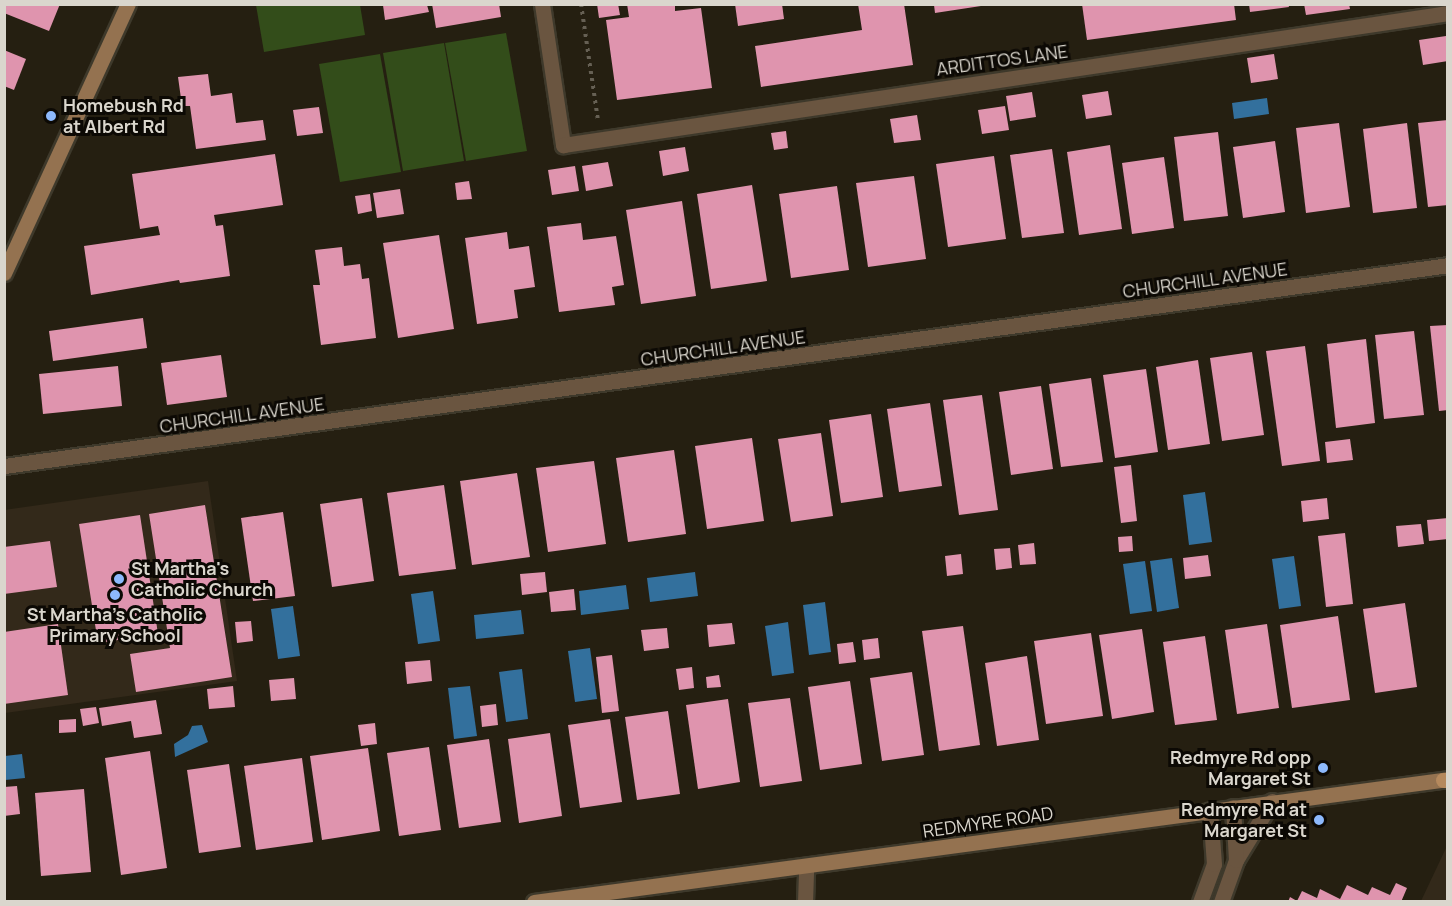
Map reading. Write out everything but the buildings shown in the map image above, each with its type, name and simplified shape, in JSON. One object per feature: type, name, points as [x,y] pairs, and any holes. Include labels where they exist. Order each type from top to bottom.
[{"type":"main road","points":[[4,273],[127,5]]},
{"type":"main road","name":"REDMYRE ROAD","points":[[534,902],[1446,779]]},
{"type":"street","name":"ARDITTOS LANE","points":[[542,4],[563,145],[1448,13]]},
{"type":"street","name":"CHURCHILL AVENUE","points":[[4,466],[1448,266]]},
{"type":"street","points":[[1221,902],[1236,860],[1272,801]]},
{"type":"street","points":[[1233,807],[1236,860]]},
{"type":"street","points":[[1200,902],[1214,864],[1210,810]]},
{"type":"street","points":[[805,902],[806,867]]},
{"type":"path","points":[[581,4],[599,127]]},
{"type":"shaded area","name":"St Martha's Catholic Primary School","points":[[208,481],[237,681],[5,713],[4,510]]},
{"type":"shaded area","points":[[1447,846],[1447,901],[1421,901]]},
{"type":"green space","points":[[256,5],[360,5],[365,35],[264,52]]},
{"type":"green space","points":[[506,33],[527,151],[466,161],[445,43]]},
{"type":"green space","points":[[444,43],[464,161],[403,171],[383,53]]},
{"type":"green space","points":[[380,54],[401,172],[340,182],[319,64]]},
{"type":"water","points":[[1267,98],[1269,114],[1234,119],[1232,103]]},
{"type":"water","points":[[1205,492],[1212,542],[1189,545],[1183,495]]},
{"type":"water","points":[[1294,556],[1301,606],[1279,609],[1272,559]]},
{"type":"water","points":[[1172,558],[1179,608],[1157,612],[1150,561]]},
{"type":"water","points":[[1145,561],[1152,611],[1130,614],[1123,564]]},
{"type":"water","points":[[695,572],[698,596],[650,602],[647,578]]},
{"type":"water","points":[[626,585],[629,609],[581,615],[579,591]]},
{"type":"water","points":[[433,591],[440,641],[418,644],[411,594]]},
{"type":"water","points":[[825,602],[831,652],[809,655],[803,605]]},
{"type":"water","points":[[293,606],[300,656],[278,659],[271,609]]},
{"type":"water","points":[[521,610],[524,634],[476,639],[474,615]]},
{"type":"water","points":[[788,622],[794,673],[772,676],[765,626]]},
{"type":"water","points":[[590,648],[597,699],[575,702],[568,651]]},
{"type":"water","points":[[522,669],[528,719],[506,722],[499,672]]},
{"type":"water","points":[[470,686],[477,736],[454,739],[448,688]]},
{"type":"water","points":[[202,725],[208,742],[175,757],[174,744],[188,735],[192,726]]},
{"type":"water","points":[[22,754],[25,778],[5,780],[5,756]]},
{"type":"place","name":"Homebush Rd at Albert Rd","points":[[51,116]]},
{"type":"place","name":"St Martha's Catholic Church","points":[[119,579]]},
{"type":"place","name":"St Martha's Catholic Primary School","points":[[115,595]]},
{"type":"place","name":"Redmyre Rd opp Margaret St","points":[[1323,768]]},
{"type":"place","name":"Redmyre Rd at Margaret St","points":[[1319,820]]}]
